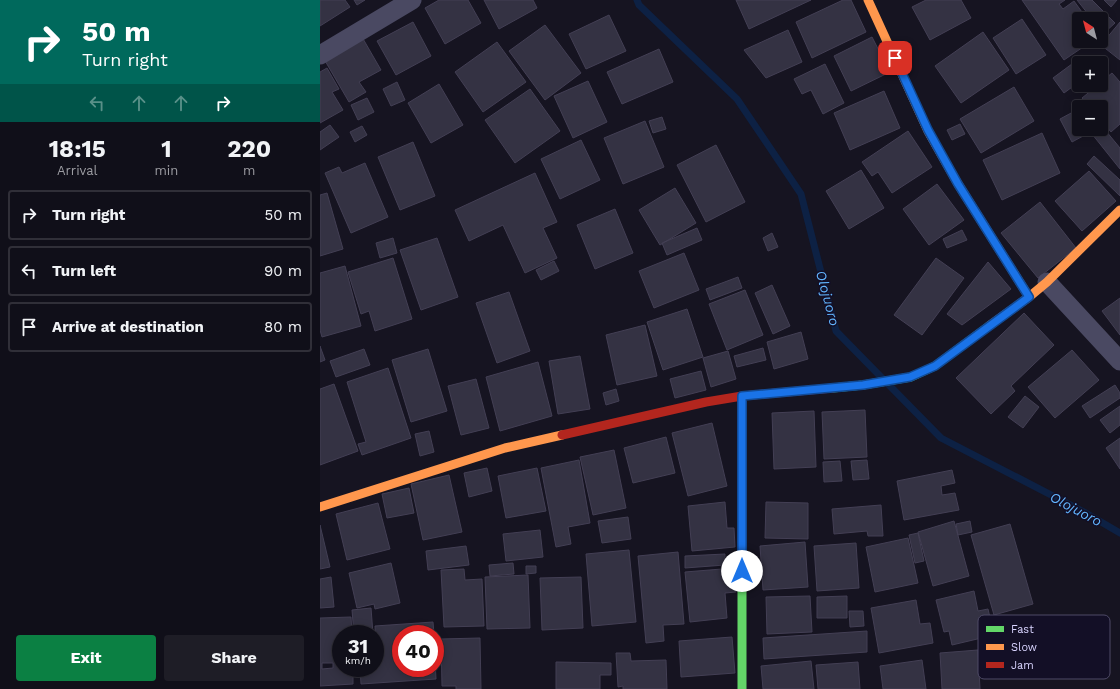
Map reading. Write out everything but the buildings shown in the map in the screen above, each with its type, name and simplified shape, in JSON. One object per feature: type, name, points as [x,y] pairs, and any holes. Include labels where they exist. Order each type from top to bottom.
[{"type":"street","points":[[320,55],[412,0]]},
{"type":"street","points":[[868,0],[928,130],[958,184],[1029,297]]},
{"type":"street","points":[[320,507],[505,448],[706,402],[742,396],[863,385],[910,377],[935,366],[1029,297],[1047,282],[1120,210]]},
{"type":"street","points":[[1047,282],[1120,361]]},
{"type":"street","points":[[742,396],[742,689]]},
{"type":"waterway","name":"Olojuoro","points":[[637,0],[639,5],[737,99],[801,194],[836,331],[882,378]]},
{"type":"waterway","name":"Olojuoro","points":[[889,385],[941,438],[1084,512],[1120,533]]},
{"type":"traffic: fast","points":[[833,388],[863,385],[911,377],[935,366],[989,326]]},
{"type":"traffic: fast","points":[[742,554],[742,689]]},
{"type":"traffic: slow","points":[[868,0],[928,131],[958,184],[1029,297]]},
{"type":"traffic: slow","points":[[989,326],[1047,282],[1120,210]]},
{"type":"traffic: slow","points":[[320,507],[505,448],[562,435]]},
{"type":"traffic: jam","points":[[562,435],[706,402],[742,396],[833,388]]},
{"type":"traffic: jam","points":[[742,396],[742,554]]},
{"type":"route","points":[[742,571],[742,396],[863,385],[910,377],[935,366],[1029,297],[958,184],[928,130],[895,58]]}]
